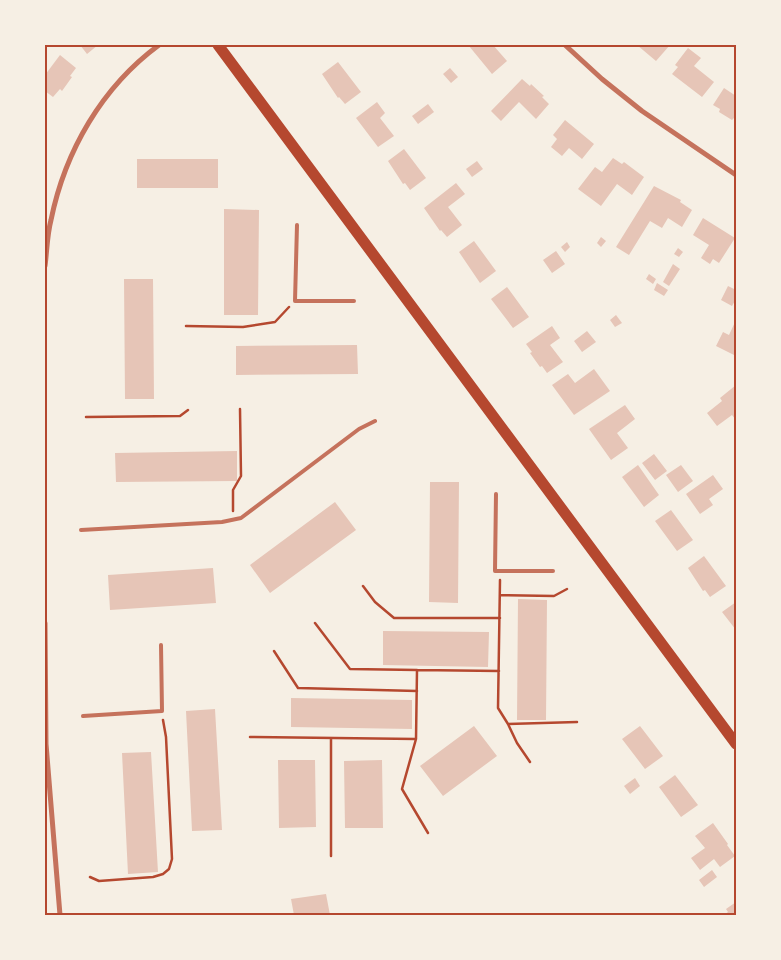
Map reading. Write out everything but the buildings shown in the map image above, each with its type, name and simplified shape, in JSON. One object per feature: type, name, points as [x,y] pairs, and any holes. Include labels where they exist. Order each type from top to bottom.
[{"type":"main road","points":[[218,45],[736,744]]},
{"type":"street","points":[[45,266],[52,213],[58,188],[72,152],[91,118],[114,87],[140,58],[159,45]]},
{"type":"street","points":[[565,45],[602,79],[642,111],[736,175]]},
{"type":"street","points":[[45,623],[46,744],[60,915]]},
{"type":"lane","points":[[297,225],[295,301],[354,301]]},
{"type":"lane","points":[[81,530],[233,520],[246,515],[359,429],[375,421]]},
{"type":"lane","points":[[496,494],[495,571],[553,571]]},
{"type":"lane","points":[[83,716],[162,711],[161,645]]},
{"type":"path","points":[[186,326],[243,326],[274,322],[295,301]]},
{"type":"path","points":[[86,417],[180,416],[188,410]]},
{"type":"path","points":[[233,520],[232,490],[241,476],[240,410]]},
{"type":"path","points":[[501,571],[498,708],[517,744],[530,762]]},
{"type":"path","points":[[363,586],[375,602],[394,618],[500,618]]},
{"type":"path","points":[[500,595],[554,596],[566,589]]},
{"type":"path","points":[[315,623],[350,669],[499,671]]},
{"type":"path","points":[[274,651],[298,688],[417,691]]},
{"type":"path","points":[[417,670],[416,739],[402,789],[428,834]]},
{"type":"path","points":[[90,877],[99,881],[153,877],[163,874],[171,865],[166,737],[162,711]]},
{"type":"path","points":[[508,724],[577,722]]},
{"type":"path","points":[[250,737],[416,739]]},
{"type":"path","points":[[331,738],[331,856]]}]
